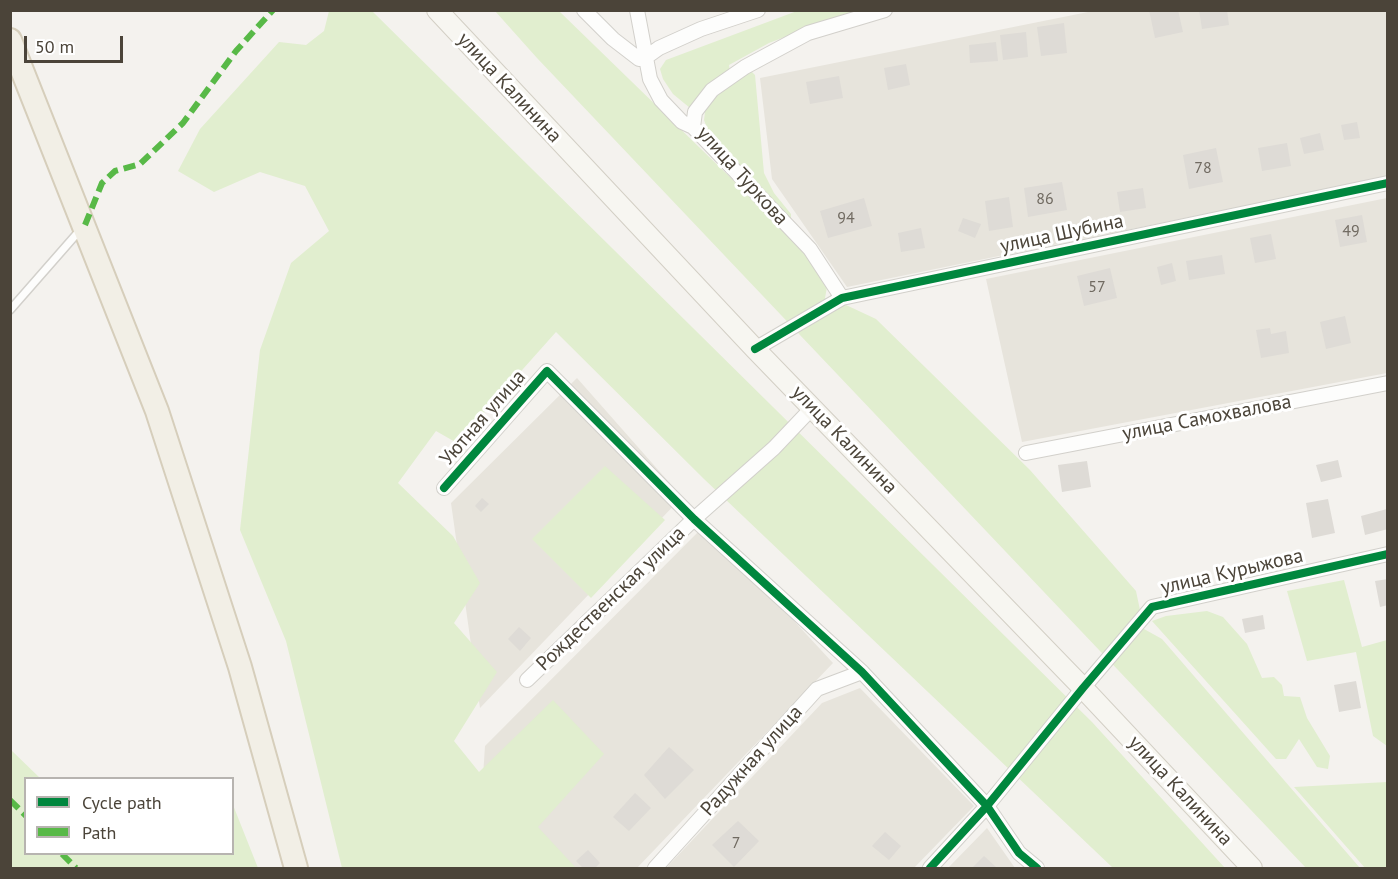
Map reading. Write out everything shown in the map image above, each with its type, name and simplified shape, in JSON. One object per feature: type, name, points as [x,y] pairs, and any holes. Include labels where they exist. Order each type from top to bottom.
[{"type":"main road","name":"улица Калинина","points":[[437,10],[755,349],[1083,688],[1252,868]]},
{"type":"main road","points":[[10,40],[157,411],[240,667],[296,868]]},
{"type":"street","points":[[584,10],[613,39],[639,59],[701,29],[758,10]]},
{"type":"street","points":[[637,10],[650,79],[661,100],[682,122],[693,127]]},
{"type":"street","name":"улица Туркова","points":[[842,298],[810,249],[693,127],[695,112],[712,90],[745,67],[808,33],[885,10]]},
{"type":"street","name":"улица Шубина","points":[[755,349],[842,298],[1388,183]]},
{"type":"street","name":"Уютная улица","points":[[444,488],[547,371],[694,519]]},
{"type":"street","name":"улица Самохвалова","points":[[1026,453],[1388,383]]},
{"type":"street","name":"Рождественская улица","points":[[527,680],[694,519],[774,448],[812,408]]},
{"type":"street","points":[[694,519],[862,672],[987,806],[1019,854],[1037,868]]},
{"type":"street","name":"улица Курыжова","points":[[930,868],[987,806],[1152,607],[1388,554]]},
{"type":"street","name":"Радужная улица","points":[[655,868],[817,688],[862,672]]},
{"type":"lane","points":[[10,309],[85,225]]},
{"type":"shaded area","points":[[1093,11],[1387,11],[1387,177],[847,287],[772,179],[760,78]]},
{"type":"shaded area","points":[[1387,198],[1387,373],[1022,442],[986,279]]},
{"type":"shaded area","points":[[577,378],[682,497],[480,708],[451,503]]},
{"type":"shaded area","points":[[705,525],[833,663],[637,868],[477,868],[485,746]]},
{"type":"shaded area","points":[[860,688],[974,806],[914,868],[666,868],[822,703]]},
{"type":"shaded area","points":[[987,828],[1015,868],[948,868]]},
{"type":"green space","points":[[329,11],[372,11],[1092,722],[1225,868],[1113,868],[704,479],[556,332],[457,443],[436,431],[398,483],[453,536],[480,583],[454,623],[497,672],[454,741],[479,772],[553,700],[604,754],[538,827],[576,868],[342,868],[286,641],[240,530],[260,350],[291,263],[329,231],[305,186],[260,172],[214,192],[178,171],[200,129],[279,42],[306,45],[324,31]]},
{"type":"green space","points":[[495,11],[559,11],[805,250],[827,287],[825,298],[876,319],[1030,470],[1136,591],[1144,629],[1162,639],[1360,868],[1306,868]]},
{"type":"green space","points":[[797,11],[859,11],[839,16],[769,43],[729,65],[730,72],[690,108],[673,94],[663,79],[660,69],[666,60]]},
{"type":"green space","points":[[750,70],[755,75],[764,173],[774,193],[791,214],[791,220],[709,134],[704,120],[706,104]]},
{"type":"green space","points":[[605,466],[665,520],[591,598],[532,539]]},
{"type":"green space","points":[[1344,580],[1362,647],[1387,640],[1387,746],[1373,736],[1356,652],[1307,661],[1287,591]]},
{"type":"green space","points":[[1207,611],[1223,617],[1247,644],[1262,678],[1274,677],[1282,685],[1284,696],[1300,697],[1307,718],[1330,756],[1328,769],[1317,767],[1299,739],[1286,759],[1276,759],[1152,621],[1166,616]]},
{"type":"green space","points":[[11,750],[39,777],[24,777],[24,855],[234,855],[234,808],[258,868],[11,868]]},
{"type":"green space","points":[[1387,782],[1387,868],[1365,868],[1294,787]]},
{"type":"building","points":[[1149,10],[1178,10],[1183,32],[1155,38]]},
{"type":"building","points":[[1199,10],[1227,10],[1229,25],[1202,29]]},
{"type":"building","points":[[1064,23],[1067,53],[1041,56],[1037,27]]},
{"type":"building","points":[[1026,32],[1028,57],[1003,60],[1000,35]]},
{"type":"building","points":[[996,42],[998,61],[970,63],[969,45]]},
{"type":"building","points":[[906,64],[910,85],[888,90],[884,68]]},
{"type":"building","points":[[839,76],[843,98],[810,104],[806,82]]},
{"type":"building","points":[[1357,122],[1360,138],[1344,140],[1341,125]]},
{"type":"building","points":[[1320,133],[1324,150],[1304,154],[1300,138]]},
{"type":"building","points":[[1287,143],[1291,166],[1262,171],[1258,148]]},
{"type":"building","points":[[1216,148],[1223,182],[1189,189],[1183,155]]},
{"type":"building","points":[[1062,182],[1067,210],[1028,217],[1024,188]]},
{"type":"building","points":[[1143,188],[1146,208],[1120,212],[1117,192]]},
{"type":"building","points":[[1009,197],[1013,227],[989,231],[985,201]]},
{"type":"building","points":[[864,198],[872,226],[828,238],[820,211]]},
{"type":"building","points":[[1362,215],[1367,242],[1340,247],[1335,220]]},
{"type":"building","points":[[963,218],[981,224],[975,238],[958,231]]},
{"type":"building","points":[[921,228],[925,248],[901,252],[898,233]]},
{"type":"building","points":[[1271,234],[1276,259],[1255,263],[1250,238]]},
{"type":"building","points":[[1222,255],[1225,274],[1189,280],[1186,261]]},
{"type":"building","points":[[1172,263],[1176,281],[1161,285],[1157,267]]},
{"type":"building","points":[[1110,268],[1117,298],[1084,306],[1077,276]]},
{"type":"building","points":[[1345,316],[1351,343],[1326,349],[1320,322]]},
{"type":"building","points":[[1270,328],[1271,334],[1286,331],[1289,353],[1261,358],[1256,330]]},
{"type":"building","points":[[1338,460],[1342,477],[1321,482],[1316,465]]},
{"type":"building","points":[[1087,461],[1091,487],[1062,492],[1058,465]]},
{"type":"building","points":[[482,498],[489,504],[481,512],[475,506]]},
{"type":"building","points":[[1328,499],[1335,533],[1312,538],[1306,503]]},
{"type":"building","points":[[1387,509],[1388,529],[1365,535],[1361,516]]},
{"type":"building","points":[[1388,579],[1388,605],[1380,607],[1375,581]]},
{"type":"building","points":[[1263,615],[1265,629],[1245,633],[1242,619]]},
{"type":"building","points":[[519,627],[531,638],[520,651],[508,639]]},
{"type":"building","points":[[1356,681],[1361,708],[1339,712],[1334,685]]},
{"type":"building","points":[[669,747],[694,770],[665,799],[644,775]]},
{"type":"building","points":[[635,793],[651,808],[629,831],[613,817]]},
{"type":"building","points":[[738,821],[759,841],[734,867],[712,845]]},
{"type":"building","points":[[885,832],[901,846],[889,860],[872,846]]},
{"type":"building","points":[[588,850],[600,863],[595,868],[583,868],[576,861]]},
{"type":"building","points":[[984,856],[997,868],[972,868]]},
{"type":"marked path","points":[[85,225],[102,183],[115,171],[140,164],[183,123],[236,51],[273,10]]},
{"type":"marked path","points":[[10,800],[24,814]]},
{"type":"marked path","points":[[63,855],[76,868]]},
{"type":"cycle path","points":[[755,349],[842,298],[1388,183]]},
{"type":"cycle path","points":[[444,488],[547,371],[694,519],[862,672],[987,806],[1019,853],[1037,868]]},
{"type":"cycle path","points":[[930,868],[987,806],[1152,607],[1388,554]]}]
